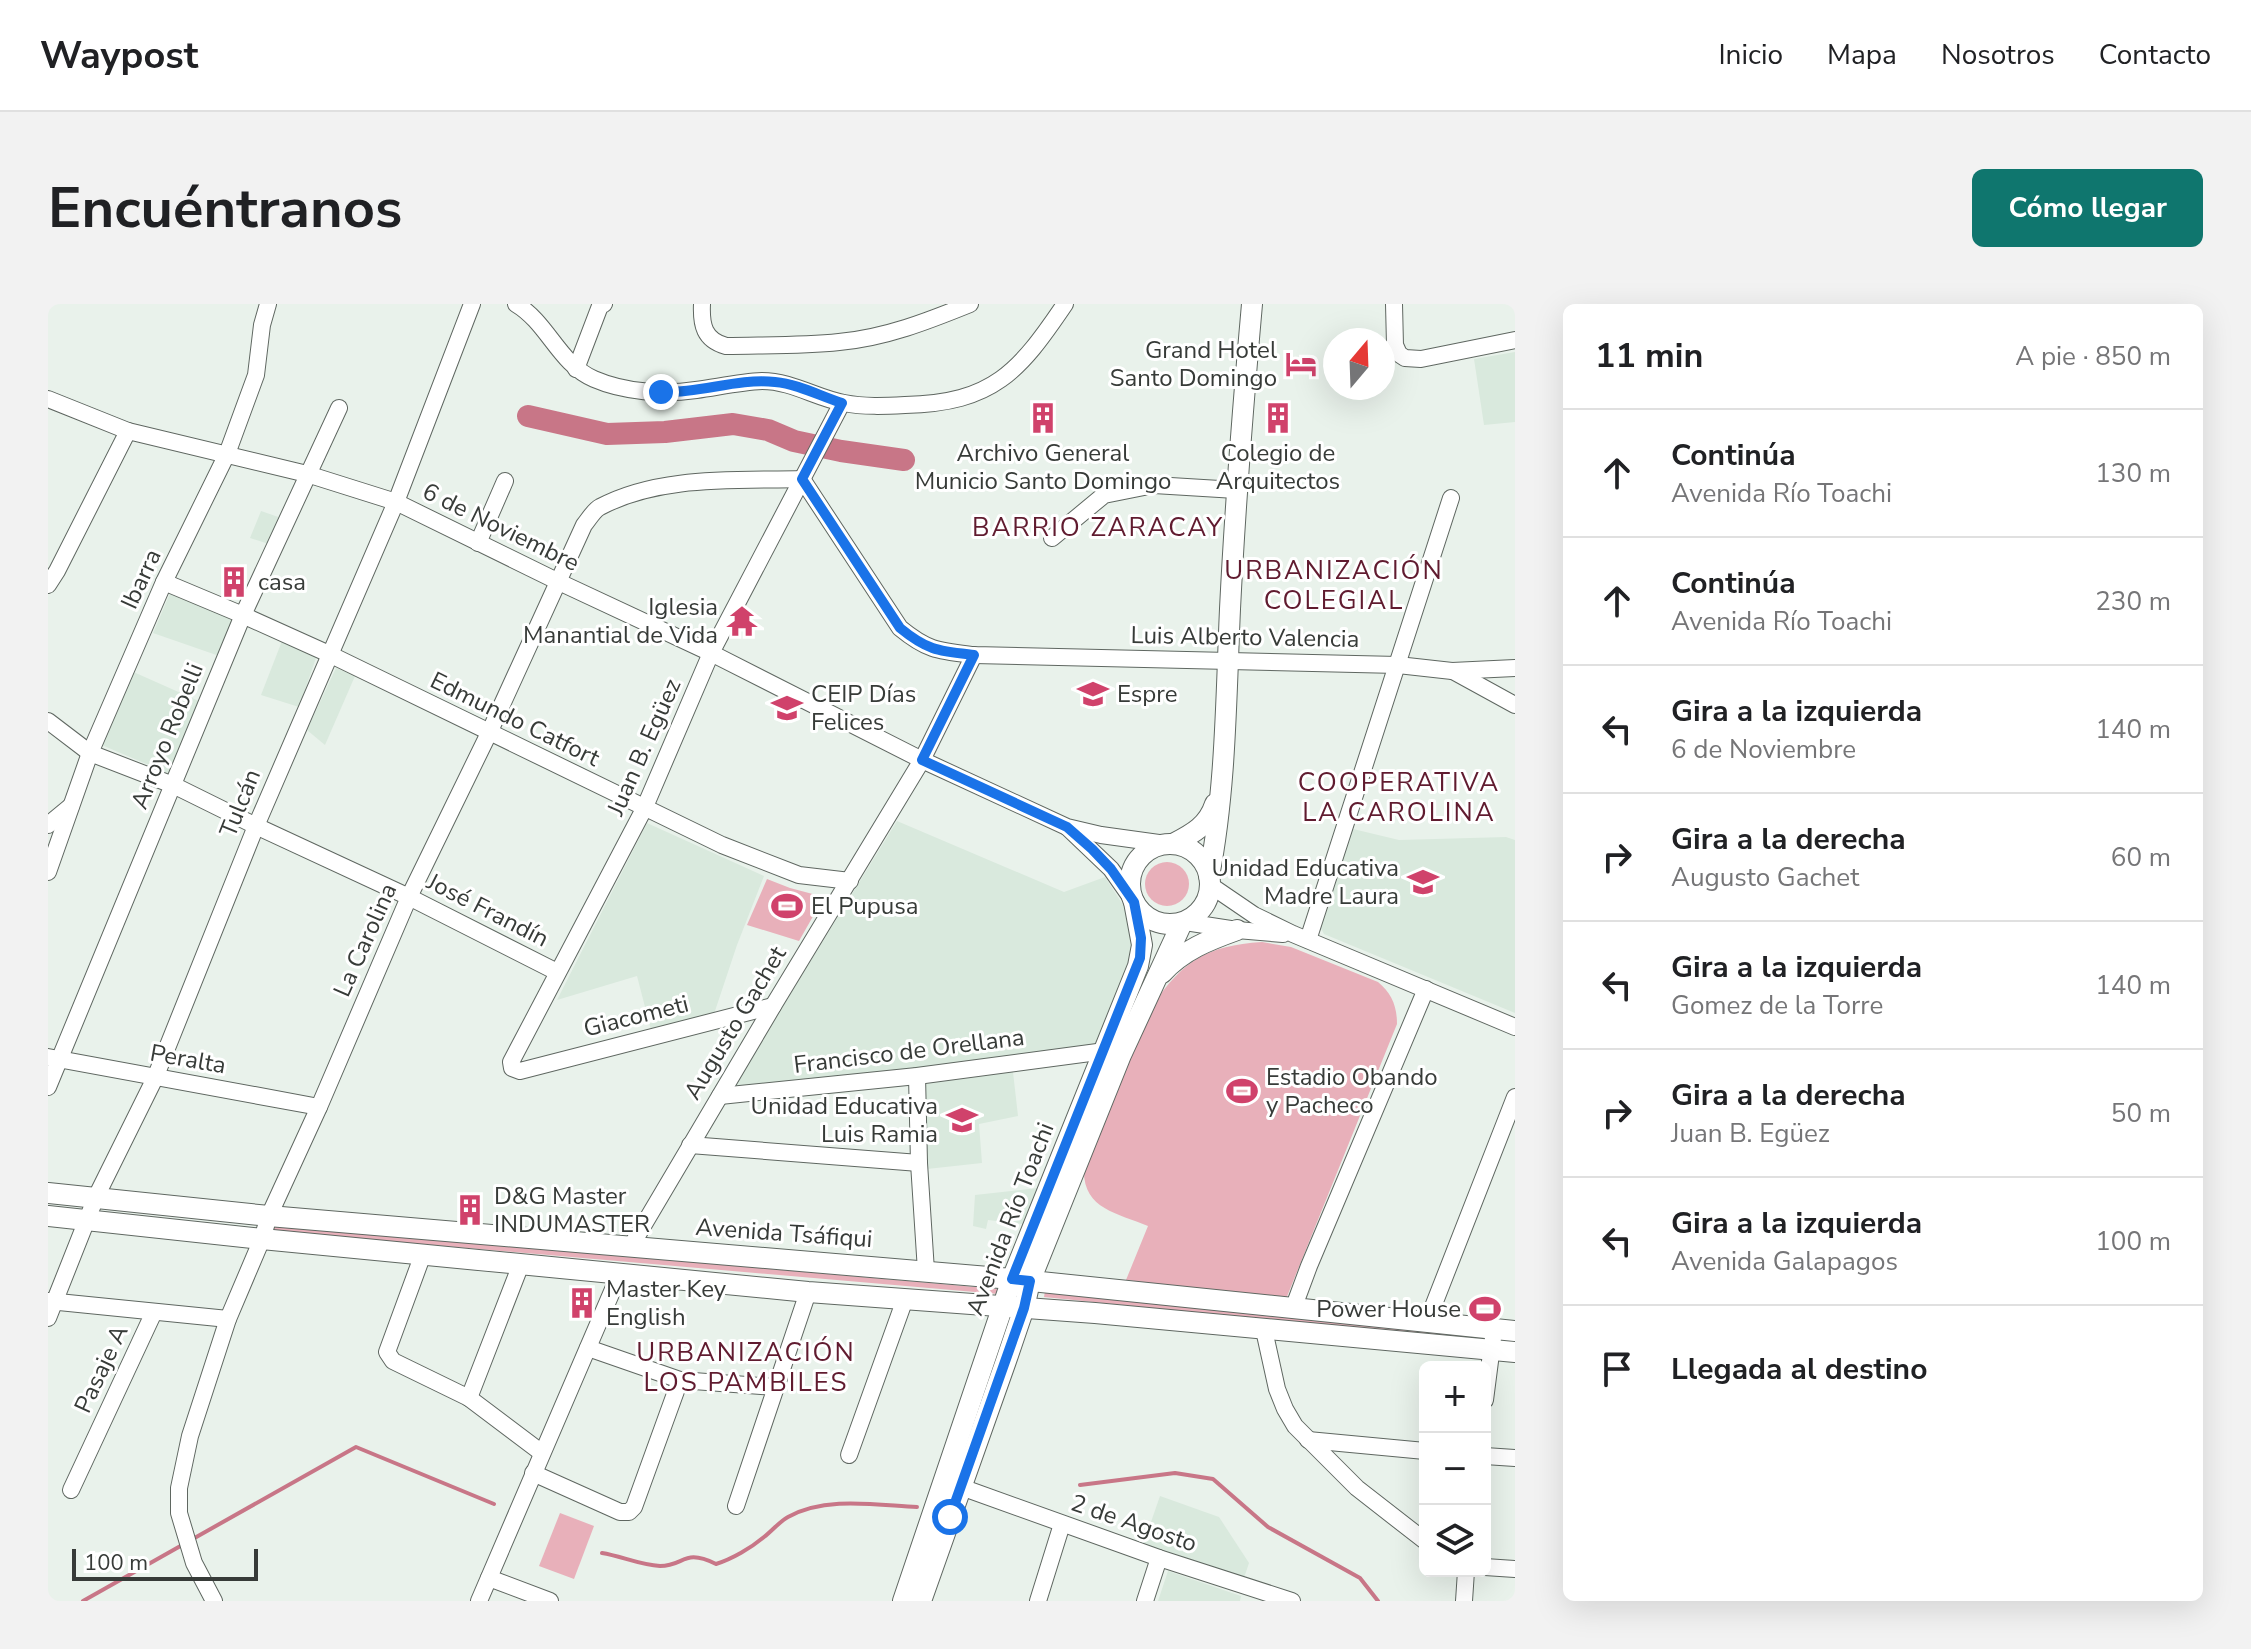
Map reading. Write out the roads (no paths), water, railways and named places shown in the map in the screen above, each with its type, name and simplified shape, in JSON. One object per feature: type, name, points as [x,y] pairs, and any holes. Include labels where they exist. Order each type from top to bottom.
[{"type":"main road","points":[[1221,781],[1210,817],[1203,826],[1169,844],[1152,848],[1135,863],[1129,884],[1133,901],[1153,921],[1165,924],[1183,922],[1204,907],[1209,896],[1221,781],[1236,490],[1252,304]]},
{"type":"main road","points":[[1169,844],[1187,848],[1199,857],[1210,880]]},
{"type":"main road","name":"Avenida Río Toachi","points":[[921,1601],[961,1487],[1021,1280],[1140,958],[1141,938],[1133,901]]},
{"type":"main road","name":"Avenida Río Toachi","points":[[1021,1280],[1183,922]]},
{"type":"main road","points":[[1152,985],[1183,954],[1208,940],[1237,930]]},
{"type":"main road","name":"Avenida Tsáfiqui","points":[[48,1193],[269,1216],[926,1271],[1515,1331]]},
{"type":"main road","points":[[48,1216],[808,1292],[1014,1307],[1515,1352]]},
{"type":"main road","name":"Avenida Río Toachi","points":[[903,1601],[1014,1307]]},
{"type":"street","name":"Ibarra","points":[[48,872],[51,853],[90,753],[164,582],[227,454],[256,375],[262,325],[268,304]]},
{"type":"street","name":"Tulcán","points":[[48,1318],[96,1197],[155,1078],[256,826],[396,502],[472,304]]},
{"type":"street","points":[[516,304],[535,319],[576,369],[606,384],[676,392],[778,382],[842,403],[876,406],[942,403],[976,395],[995,385],[1019,365],[1065,304]]},
{"type":"street","points":[[576,369],[600,306],[604,304]]},
{"type":"street","points":[[702,304],[701,319],[707,332],[714,343],[726,346],[839,342],[880,335],[941,310],[970,304]]},
{"type":"street","points":[[1394,304],[1395,345],[1405,358],[1421,359],[1515,340]]},
{"type":"street","name":"6 de Noviembre","points":[[48,387],[68,406]]},
{"type":"street","name":"6 de Noviembre","points":[[48,399],[128,431],[307,474],[396,502],[711,653],[922,760],[1067,827],[1169,844]]},
{"type":"street","name":"Juan B. Egüez","points":[[512,1068],[511,1062],[644,809],[711,653],[842,403]]},
{"type":"street","name":"Arroyo Robelli","points":[[48,1087],[54,1058],[243,615],[339,408]]},
{"type":"street","points":[[51,573],[128,431]]},
{"type":"street","name":"La Carolina","points":[[214,1601],[194,1563],[179,1513],[179,1488],[190,1436],[228,1319],[269,1216],[409,897],[489,733],[584,525],[597,508],[642,491],[688,483],[806,472]]},
{"type":"street","name":"Luis Alberto Valencia","points":[[806,472],[900,628],[920,644],[942,651],[974,655],[1398,665],[1452,671],[1515,668]]},
{"type":"street","points":[[478,543],[505,481]]},
{"type":"street","points":[[1052,538],[1104,495],[1154,485],[1236,490]]},
{"type":"street","points":[[1300,937],[1398,665],[1451,498]]},
{"type":"street","name":"Edmundo Catfort","points":[[164,582],[329,654],[722,845],[799,875],[850,881]]},
{"type":"street","name":"Augusto Gachet","points":[[630,1248],[922,760],[974,655]]},
{"type":"street","points":[[1452,671],[1515,705]]},
{"type":"street","name":"José Frandín","points":[[48,721],[90,753],[173,785],[409,897],[557,972]]},
{"type":"street","points":[[48,825],[72,805]]},
{"type":"street","name":"6 de Noviembre","points":[[1067,827],[1111,869],[1133,901]]},
{"type":"street","points":[[1210,880],[1254,915],[1515,1027]]},
{"type":"street","points":[[1183,922],[1300,937]]},
{"type":"street","points":[[1293,1309],[1426,989]]},
{"type":"street","name":"Giacometi","points":[[512,1068],[520,1071],[773,1006]]},
{"type":"street","name":"Francisco de Orellana","points":[[720,1096],[917,1076],[1105,1051]]},
{"type":"street","name":"Peralta","points":[[54,1058],[319,1107]]},
{"type":"street","points":[[917,1076],[926,1271]]},
{"type":"street","points":[[1427,1322],[1515,1097]]},
{"type":"street","points":[[690,1145],[919,1163]]},
{"type":"street","points":[[423,1254],[387,1352],[388,1357],[469,1398],[542,1453]]},
{"type":"street","points":[[469,1398],[521,1264]]},
{"type":"street","points":[[479,1601],[620,1273]]},
{"type":"street","points":[[736,1506],[808,1292]]},
{"type":"street","points":[[849,1455],[905,1299]]},
{"type":"street","points":[[52,1302],[228,1319]]},
{"type":"street","name":"Pasaje A","points":[[71,1490],[154,1312]]},
{"type":"street","points":[[1490,1361],[1494,1329]]},
{"type":"street","points":[[1264,1330],[1277,1389],[1290,1418],[1357,1488],[1419,1536]]},
{"type":"street","points":[[588,1348],[680,1380],[775,1387]]},
{"type":"street","points":[[533,1473],[620,1512],[629,1512],[634,1507],[680,1380]]},
{"type":"street","points":[[1308,1440],[1419,1450]]},
{"type":"street","points":[[1491,1456],[1515,1458]]},
{"type":"street","name":"2 de Agosto","points":[[961,1487],[1255,1596],[1292,1601]]},
{"type":"street","points":[[1038,1601],[1062,1524]]},
{"type":"street","points":[[1145,1601],[1159,1558]]},
{"type":"street","points":[[1491,1567],[1515,1569]]},
{"type":"street","points":[[1464,1601],[1466,1577]]},
{"type":"street","points":[[489,1578],[550,1601]]},
{"type":"waterway","points":[[528,416],[607,434],[665,432],[733,424],[768,430],[794,441],[841,451],[904,460]]},
{"type":"waterway","points":[[191,1540],[356,1447],[494,1504]]},
{"type":"waterway","points":[[1080,1485],[1175,1473],[1213,1479],[1268,1527],[1360,1578],[1378,1601]]},
{"type":"waterway","points":[[602,1553],[660,1566],[690,1558],[716,1564],[747,1549],[785,1519],[802,1510],[851,1503],[917,1507]]},
{"type":"waterway","points":[[83,1601],[184,1544]]},
{"type":"place","name":"Grand Hotel Santo Domingo","points":[[1301,364]]},
{"type":"place","name":"Archivo General Municio Santo Domingo","points":[[1043,418]]},
{"type":"place","name":"Colegio de Arquitectos","points":[[1278,418]]},
{"type":"place","name":"casa","points":[[234,582]]},
{"type":"place","name":"Iglesia Manantial de Vida","points":[[742,621]]},
{"type":"place","name":"Espre","points":[[1093,694]]},
{"type":"place","name":"CEIP Días Felices","points":[[787,708]]},
{"type":"place","name":"Unidad Educativa Madre Laura","points":[[1423,882]]},
{"type":"place","name":"El Pupusa","points":[[787,906]]},
{"type":"place","name":"Estadio Obando y Pacheco","points":[[1242,1091]]},
{"type":"place","name":"Unidad Educativa Luis Ramia","points":[[962,1120]]},
{"type":"place","name":"D&G Master INDUMASTER","points":[[470,1210]]},
{"type":"place","name":"Master Key English","points":[[582,1303]]},
{"type":"place","name":"Power House","points":[[1485,1309]]},
{"type":"district","name":"BARRIO ZARACAY","points":[[1098,527]]},
{"type":"district","name":"URBANIZACIÓN COLEGIAL","points":[[1334,585]]},
{"type":"district","name":"COOPERATIVA LA CAROLINA","points":[[1399,797]]},
{"type":"district","name":"URBANIZACIÓN LOS PAMBILES","points":[[746,1367]]}]
